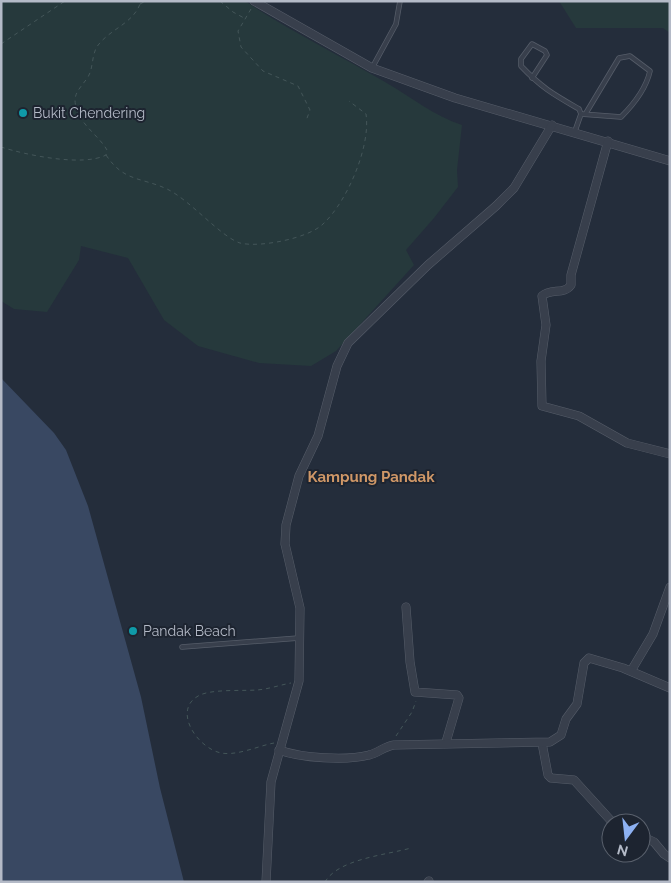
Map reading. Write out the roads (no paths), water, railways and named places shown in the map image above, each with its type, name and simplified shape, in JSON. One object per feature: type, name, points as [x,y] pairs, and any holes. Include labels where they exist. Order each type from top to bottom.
[{"type":"street","points":[[255,1],[372,68],[455,98],[575,131],[670,161]]},
{"type":"street","points":[[266,882],[269,795],[281,742],[297,694],[299,681],[300,608],[285,544],[286,525],[299,476],[318,436],[341,356],[348,343],[428,265],[514,188],[552,126]]},
{"type":"street","points":[[608,141],[588,207],[571,275],[571,285],[565,290],[548,291],[542,296],[546,324],[541,361],[542,406],[579,416],[627,443],[670,454]]},
{"type":"street","points":[[631,671],[653,634],[670,587]]},
{"type":"street","points":[[406,607],[414,692],[458,695],[459,698],[446,742]]},
{"type":"street","points":[[279,750],[302,757],[356,757],[376,753],[390,745],[446,742],[550,742],[561,735],[566,719],[578,704],[586,660],[594,659],[631,671],[670,688]]},
{"type":"street","points":[[542,743],[548,775],[551,778],[574,780],[604,813]]},
{"type":"street","points":[[651,841],[670,858]]},
{"type":"lane","points":[[372,68],[396,24],[400,1]]},
{"type":"lane","points":[[532,78],[547,55],[545,51],[532,44],[521,59],[521,66],[532,78],[542,88],[579,109],[581,114],[575,131]]},
{"type":"lane","points":[[581,114],[621,117],[636,100],[650,71],[630,56],[619,58],[586,113]]},
{"type":"lane","points":[[182,647],[300,638]]},
{"type":"water","points":[[1,378],[54,433],[66,450],[88,506],[141,697],[160,788],[184,882],[1,882]]},
{"type":"place","name":"Bukit Chendering","points":[[23,113]]},
{"type":"place","name":"Pandak Beach","points":[[133,631]]},
{"type":"district","name":"Kampung Pandak","points":[[371,477]]}]
